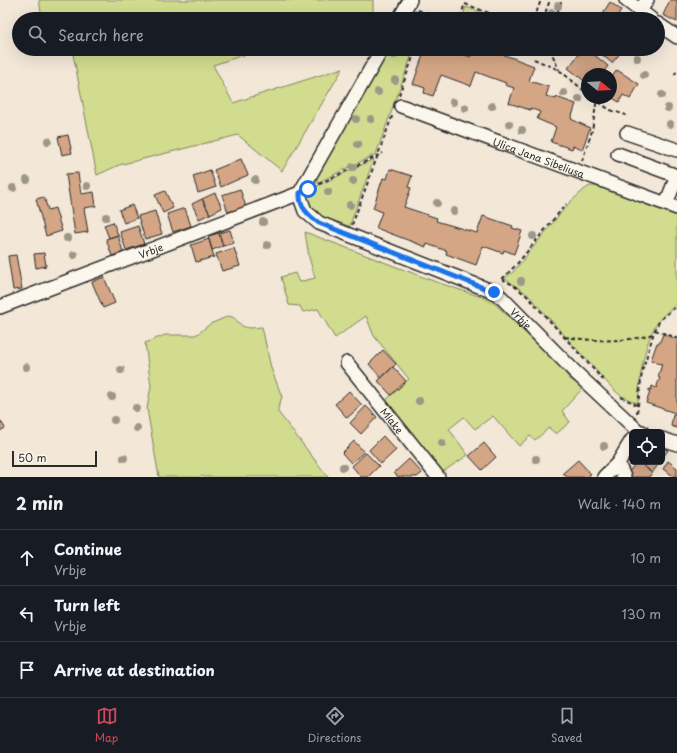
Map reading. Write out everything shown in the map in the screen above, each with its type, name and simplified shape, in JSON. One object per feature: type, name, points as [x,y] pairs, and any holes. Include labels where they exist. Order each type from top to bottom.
[{"type":"street","points":[[626,0],[644,6]]},
{"type":"street","points":[[403,12],[408,3]]},
{"type":"street","points":[[665,29],[677,37]]},
{"type":"street","points":[[300,193],[307,178],[330,142],[378,56]]},
{"type":"street","name":"Ulica Jana Sibeliusa","points":[[398,104],[672,206]]},
{"type":"street","points":[[627,133],[677,150]]},
{"type":"street","points":[[618,154],[677,176],[672,206]]},
{"type":"street","name":"Vrbje","points":[[0,307],[300,193],[305,211],[310,217],[319,223],[494,292],[502,298],[632,429]]},
{"type":"street","name":"Mlake","points":[[347,363],[438,477]]},
{"type":"street","points":[[665,440],[677,444]]},
{"type":"street","points":[[604,477],[618,464],[629,447]]},
{"type":"street","points":[[618,464],[624,477]]},
{"type":"path","points":[[536,12],[540,0]]},
{"type":"path","points":[[546,12],[550,0]]},
{"type":"path","points":[[558,12],[562,0]]},
{"type":"path","points":[[408,3],[425,12]]},
{"type":"path","points":[[462,12],[465,4],[486,12]]},
{"type":"path","points":[[349,235],[377,156],[398,104],[414,56]]},
{"type":"path","points":[[553,56],[559,70]]},
{"type":"path","points":[[534,60],[559,70],[581,88]]},
{"type":"path","points":[[674,75],[677,71]]},
{"type":"path","points":[[581,164],[592,131],[596,104]]},
{"type":"path","points":[[603,104],[610,110],[626,116]]},
{"type":"path","points":[[300,193],[383,153]]},
{"type":"path","points":[[485,289],[502,279],[517,264],[566,204]]},
{"type":"path","points":[[502,279],[514,285],[527,296],[609,386]]},
{"type":"path","points":[[637,429],[642,372],[653,334],[660,320],[677,306]]},
{"type":"path","points":[[655,330],[677,338]]},
{"type":"path","points":[[564,337],[590,340],[627,340],[653,334]]},
{"type":"path","points":[[620,397],[638,406]]},
{"type":"green space","points":[[39,0],[373,0],[373,12],[41,12]]},
{"type":"green space","points":[[466,7],[480,12],[464,12]]},
{"type":"green space","points":[[410,9],[420,12],[408,12]]},
{"type":"green space","points":[[73,56],[241,56],[213,65],[233,103],[343,68],[282,171],[238,135],[119,165],[97,175]]},
{"type":"green space","points":[[383,56],[411,56],[376,154],[313,185],[309,185]]},
{"type":"green space","points":[[374,159],[348,230],[318,216],[307,204],[306,197],[309,190]]},
{"type":"green space","points":[[590,186],[604,189],[677,216],[677,304],[661,318],[655,326],[644,358],[638,402],[636,403],[620,395],[613,389],[527,294],[504,278],[513,272],[568,204]]},
{"type":"green space","points":[[305,232],[436,282],[491,300],[558,364],[570,379],[583,388],[562,411],[570,422],[556,434],[549,428],[535,440],[530,436],[519,446],[493,416],[475,429],[464,417],[449,429],[468,455],[441,473],[386,400],[409,379],[374,336],[366,316],[335,338],[318,309],[303,312],[300,306],[289,305],[281,277],[295,273],[299,282],[315,278],[309,257]]},
{"type":"green space","points":[[229,316],[245,327],[262,327],[271,368],[282,397],[278,412],[328,477],[159,477],[147,409],[151,386],[145,343],[165,335],[195,335],[210,324]]},
{"type":"building","points":[[670,0],[677,0],[677,22],[665,16],[664,12]]},
{"type":"building","points":[[610,2],[621,10],[620,12],[604,12]]},
{"type":"building","points":[[423,56],[507,56],[534,66],[529,81],[549,87],[546,96],[556,99],[556,97],[576,104],[571,119],[590,128],[582,150],[573,146],[572,149],[551,142],[556,127],[537,119],[540,112],[509,103],[514,88],[505,85],[506,83],[476,72],[471,86],[441,75],[433,96],[424,93],[425,88],[413,84]]},
{"type":"building","points":[[577,56],[596,56],[608,66],[606,68],[581,68],[581,78],[568,68]]},
{"type":"building","points":[[604,56],[618,56],[612,63]]},
{"type":"building","points":[[617,70],[639,84],[630,99],[623,95],[619,102],[617,101]]},
{"type":"building","points":[[68,135],[72,153],[62,155],[58,137]]},
{"type":"building","points":[[241,159],[248,175],[221,187],[214,170]]},
{"type":"building","points":[[390,169],[412,176],[408,187],[411,188],[404,207],[437,218],[436,221],[477,233],[483,216],[513,226],[512,228],[522,231],[514,254],[504,250],[503,253],[483,246],[476,265],[446,254],[447,251],[427,244],[426,247],[376,228],[382,212],[373,208],[383,178],[387,179]]},
{"type":"building","points":[[210,170],[216,187],[198,193],[193,176]]},
{"type":"building","points":[[78,173],[81,194],[94,192],[96,206],[84,208],[88,232],[75,234],[66,174]]},
{"type":"building","points":[[240,189],[246,207],[228,212],[222,195]]},
{"type":"building","points":[[165,191],[173,208],[163,213],[155,195]]},
{"type":"building","points":[[215,193],[222,208],[210,214],[202,199]]},
{"type":"building","points":[[44,197],[48,210],[55,208],[62,231],[46,236],[36,199]]},
{"type":"building","points":[[202,199],[210,214],[199,219],[192,204]]},
{"type":"building","points":[[132,205],[137,218],[124,223],[119,210]]},
{"type":"building","points":[[185,208],[191,226],[173,232],[167,214]]},
{"type":"building","points":[[155,211],[162,234],[145,239],[138,216]]},
{"type":"building","points":[[113,222],[118,235],[109,238],[104,225]]},
{"type":"building","points":[[138,226],[144,244],[126,250],[120,232]]},
{"type":"building","points":[[230,230],[234,243],[223,246],[219,233]]},
{"type":"building","points":[[219,233],[223,246],[212,250],[208,236]]},
{"type":"building","points":[[118,235],[123,252],[112,256],[106,239]]},
{"type":"building","points":[[209,239],[214,257],[196,262],[191,245]]},
{"type":"building","points":[[234,248],[240,266],[222,271],[216,254]]},
{"type":"building","points":[[44,253],[46,266],[36,268],[34,254]]},
{"type":"building","points":[[16,255],[22,289],[13,290],[8,256]]},
{"type":"building","points":[[104,277],[115,303],[103,308],[92,282]]},
{"type":"building","points":[[663,334],[677,339],[677,428],[671,426],[673,415],[674,416],[675,413],[646,403],[650,392],[649,389],[651,390],[652,386],[656,388],[660,378],[658,377],[662,364],[651,360],[657,343],[659,344]]},
{"type":"building","points":[[383,350],[396,364],[381,378],[369,364]]},
{"type":"building","points":[[393,367],[406,381],[391,395],[378,381]]},
{"type":"building","points":[[349,391],[362,405],[347,418],[335,404]]},
{"type":"building","points":[[366,406],[377,417],[361,434],[350,423]]},
{"type":"building","points":[[0,420],[5,428],[0,431]]},
{"type":"building","points":[[383,436],[396,450],[381,464],[369,450]]},
{"type":"building","points":[[354,441],[364,452],[351,463],[342,453]]},
{"type":"building","points":[[484,443],[496,457],[482,470],[469,456]]},
{"type":"building","points":[[366,453],[379,466],[368,477],[361,477],[352,466]]},
{"type":"building","points":[[409,459],[422,473],[417,477],[398,477],[394,473]]},
{"type":"building","points":[[578,460],[591,474],[587,477],[567,477],[563,473]]},
{"type":"building","points":[[668,461],[677,468],[675,477],[663,469]]},
{"type":"building","points":[[634,465],[643,465],[652,473],[649,477],[629,477],[626,475]]},
{"type":"building","points":[[643,465],[658,465],[652,473]]},
{"type":"route","points":[[308,189],[300,193],[302,204],[310,217],[319,223],[494,292]]}]
